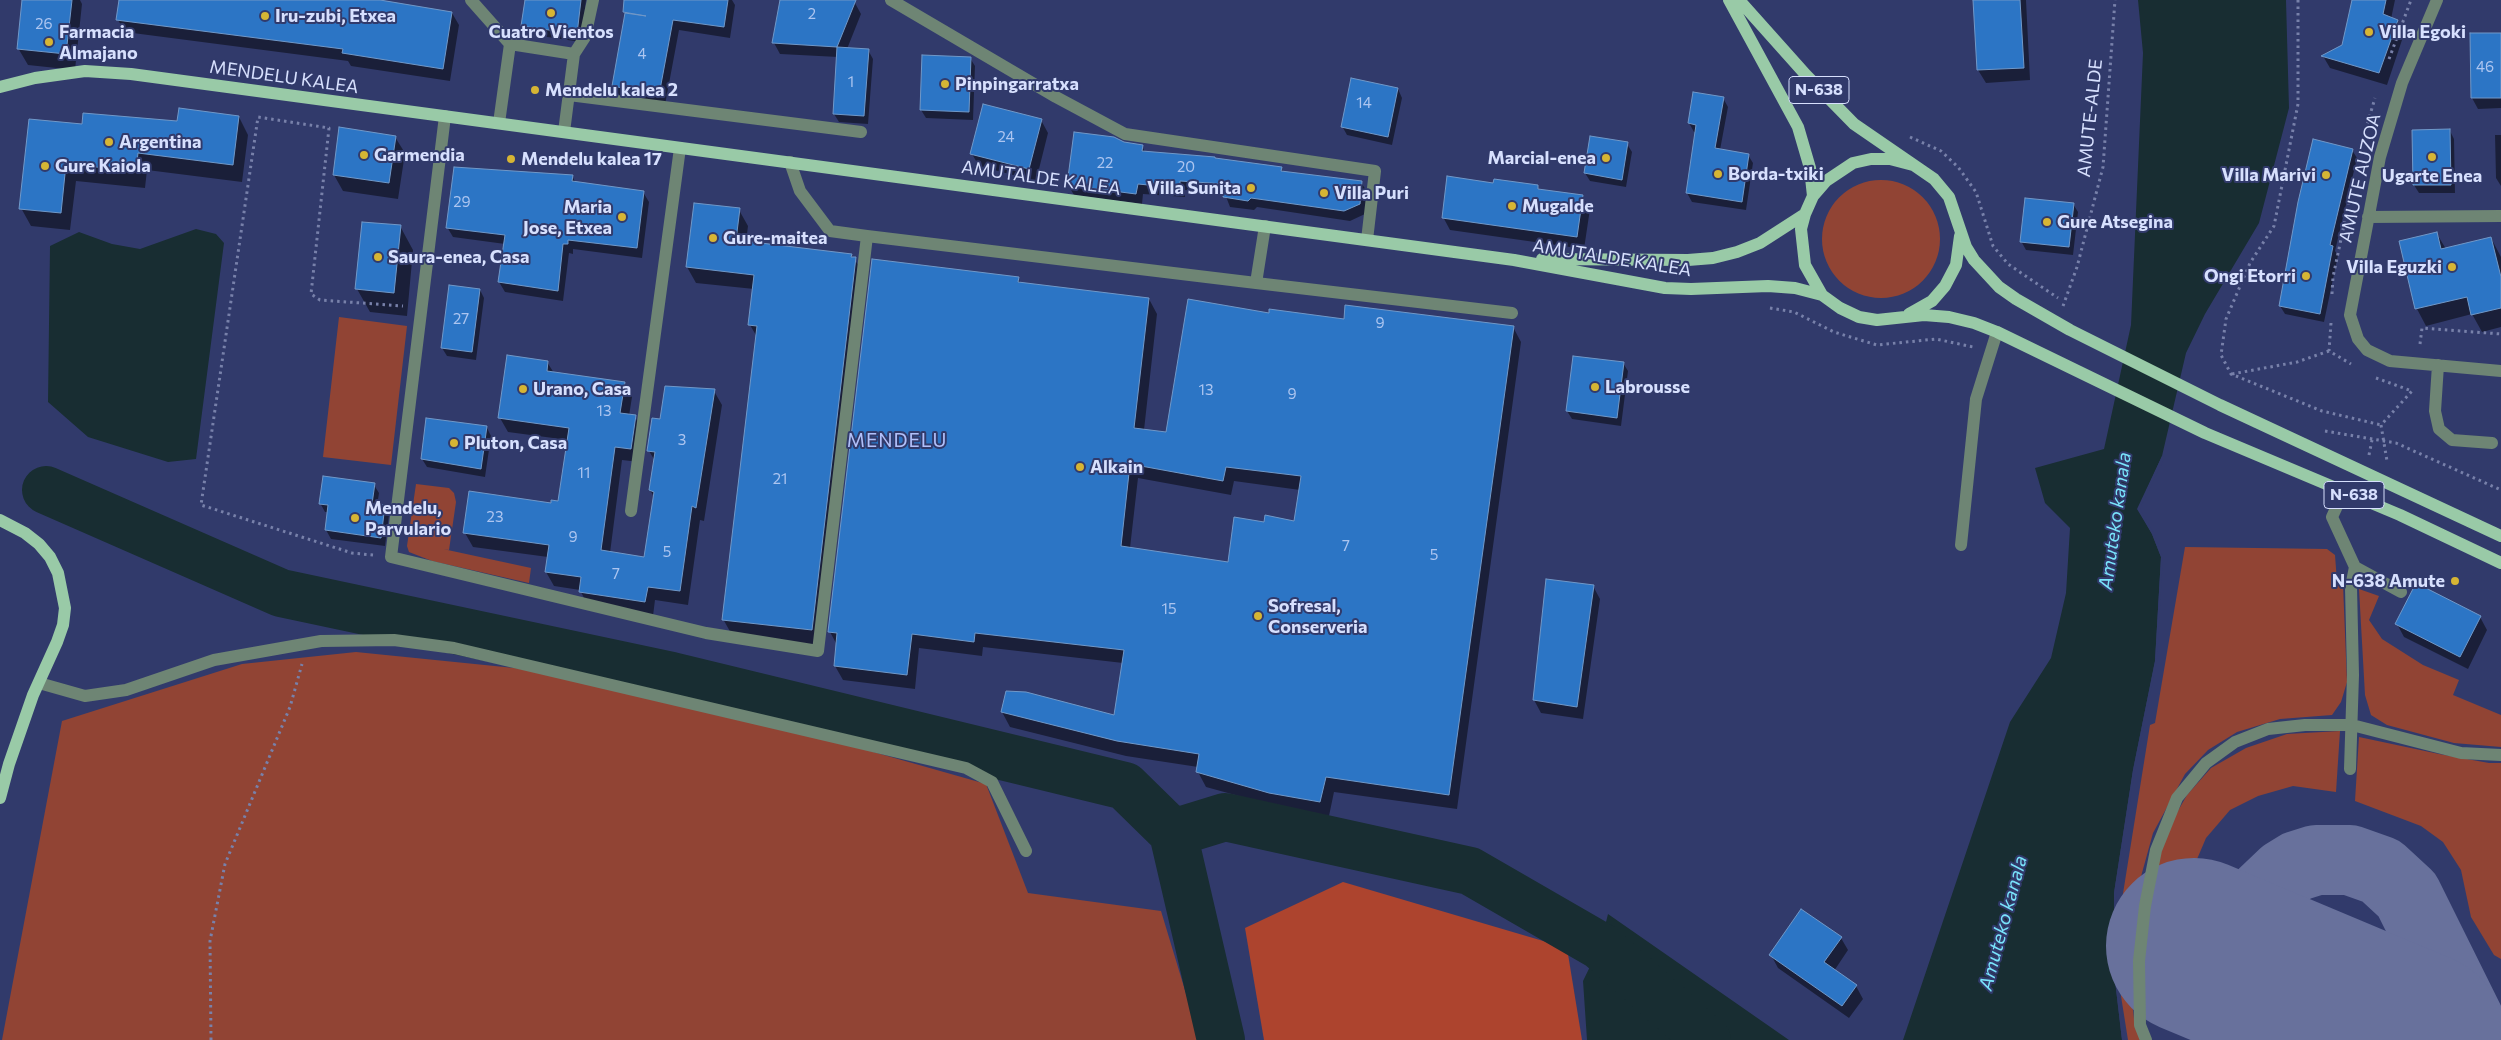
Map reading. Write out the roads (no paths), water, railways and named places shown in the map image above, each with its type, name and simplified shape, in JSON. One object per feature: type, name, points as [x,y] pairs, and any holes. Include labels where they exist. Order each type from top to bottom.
[{"type":"main road","name":"N-638","points":[[1729,0],[1798,127],[1810,168],[1813,196]]},
{"type":"main road","name":"N-638","points":[[1739,0],[1829,101],[1854,124],[1934,179],[1949,196],[1958,216],[1960,233],[1956,265],[1945,286],[1932,300],[1916,311],[1899,318]]},
{"type":"main road","name":"MENDELU KALEA","points":[[0,87],[35,78],[85,71],[131,74],[564,132]]},
{"type":"main road","name":"AMUTALDE KALEA","points":[[564,132],[1514,260],[1665,288],[1691,290],[1768,286],[1796,288],[1822,295]]},
{"type":"main road","name":"N-638","points":[[1913,165],[1890,159],[1872,159],[1853,163],[1826,181],[1813,196],[1805,214],[1801,238],[1805,265],[1822,295],[1840,308],[1859,317],[1877,320],[1924,315],[1949,317],[1974,323],[1998,332],[2205,433],[2400,515],[2501,563]]},
{"type":"main road","name":"AMUTALDE KALEA","points":[[1514,260],[1713,258],[1737,252],[1760,243],[1805,214]]},
{"type":"main road","name":"N-638","points":[[1960,233],[1974,260],[1999,287],[2056,323],[2220,405],[2501,536]]},
{"type":"main road","points":[[0,520],[25,533],[39,544],[58,573],[63,590],[65,608],[63,625],[9,764],[0,798]]},
{"type":"street","points":[[471,0],[510,44],[574,54]]},
{"type":"street","points":[[564,132],[574,54],[585,37],[593,0]]},
{"type":"street","points":[[891,0],[1056,97],[1125,134],[1375,171],[1367,240]]},
{"type":"street","name":"AMUTE AUZOA","points":[[2437,0],[2402,83],[2380,157],[2350,315],[2358,339],[2367,350],[2390,361],[2501,371]]},
{"type":"street","points":[[498,123],[510,44]]},
{"type":"street","points":[[569,95],[861,132]]},
{"type":"street","points":[[445,116],[391,557],[706,633],[818,651],[867,236]]},
{"type":"street","points":[[631,511],[680,148]]},
{"type":"street","points":[[790,162],[800,191],[830,231],[1512,313]]},
{"type":"street","points":[[2368,217],[2501,216]]},
{"type":"street","points":[[1256,283],[1265,226]]},
{"type":"street","points":[[1961,545],[1976,398],[1998,332]]},
{"type":"street","points":[[2438,365],[2435,410],[2439,429],[2452,440],[2492,443]]},
{"type":"street","points":[[2344,491],[2332,517],[2355,567],[2351,587],[2352,725],[2350,769]]},
{"type":"street","points":[[2355,567],[2401,592]]},
{"type":"street","points":[[39,683],[84,696],[126,690],[214,660],[309,643],[394,640],[454,648],[966,768],[992,782],[1026,851]]},
{"type":"street","points":[[2146,1040],[2140,1026],[2139,961],[2144,906],[2156,850],[2177,798],[2206,763],[2235,742],[2268,729],[2305,725],[2352,725],[2461,753],[2501,755]]},
{"type":"water","name":"Amuteko kanala","points":[[2138,0],[2286,0],[2289,108],[2259,223],[2205,314],[2186,353],[2162,456],[2138,509],[2152,534],[2161,557],[2155,661],[2133,770],[2114,893],[2114,972],[2122,1040],[1903,1040],[2010,722],[2051,658],[2066,593],[2070,528],[2045,503],[2035,468],[2104,449],[2131,325],[2143,53]]},
{"type":"water","points":[[196,229],[216,234],[224,243],[196,459],[168,462],[88,437],[48,402],[50,246],[79,232],[112,244],[140,249]]},
{"type":"water","points":[[1608,914],[1789,1040],[1587,1040],[1583,981],[1600,946]]},
{"type":"waterway","points":[[46,490],[281,593],[672,676],[1125,786],[1173,833],[1225,817],[1470,871],[1600,946],[1707,1040]]},
{"type":"waterway","points":[[1173,833],[1221,1040]]},
{"type":"place","name":"Cuatro Vientos","points":[[551,13]]},
{"type":"place","name":"Iru-zubi, Etxea","points":[[265,16]]},
{"type":"place","name":"Villa Egoki","points":[[2369,32]]},
{"type":"place","name":"Farmacia Almajano","points":[[49,42]]},
{"type":"place","name":"Pinpingarratxa","points":[[945,84]]},
{"type":"place","name":"Mendelu kalea 2","points":[[535,90]]},
{"type":"place","name":"Argentina","points":[[109,142]]},
{"type":"place","name":"Garmendia","points":[[364,155]]},
{"type":"place","name":"Ugarte Enea","points":[[2432,157]]},
{"type":"place","name":"Marcial-enea","points":[[1606,158]]},
{"type":"place","name":"Mendelu kalea 17","points":[[511,159]]},
{"type":"place","name":"Gure Kaiola","points":[[45,166]]},
{"type":"place","name":"Borda-txiki","points":[[1718,174]]},
{"type":"place","name":"Villa Marivi","points":[[2326,175]]},
{"type":"place","name":"Villa Sunita","points":[[1251,188]]},
{"type":"place","name":"Villa Puri","points":[[1324,193]]},
{"type":"place","name":"Mugalde","points":[[1512,206]]},
{"type":"place","name":"Maria Jose, Etxea","points":[[622,217]]},
{"type":"place","name":"Gure Atsegina","points":[[2047,222]]},
{"type":"place","name":"Gure-maitea","points":[[713,238]]},
{"type":"place","name":"Saura-enea, Casa","points":[[378,257]]},
{"type":"place","name":"Villa Eguzki","points":[[2452,267]]},
{"type":"place","name":"Ongi Etorri","points":[[2306,276]]},
{"type":"place","name":"Labrousse","points":[[1595,387]]},
{"type":"place","name":"Urano, Casa","points":[[523,389]]},
{"type":"place","name":"Pluton, Casa","points":[[454,443]]},
{"type":"place","name":"Alkain","points":[[1080,467]]},
{"type":"place","name":"Mendelu, Parvulario","points":[[355,518]]},
{"type":"place","name":"N-638 Amute","points":[[2455,581]]},
{"type":"place","name":"Sofresal, Conserveria","points":[[1258,616]]},
{"type":"district","name":"MENDELU","points":[[897,441]]}]
